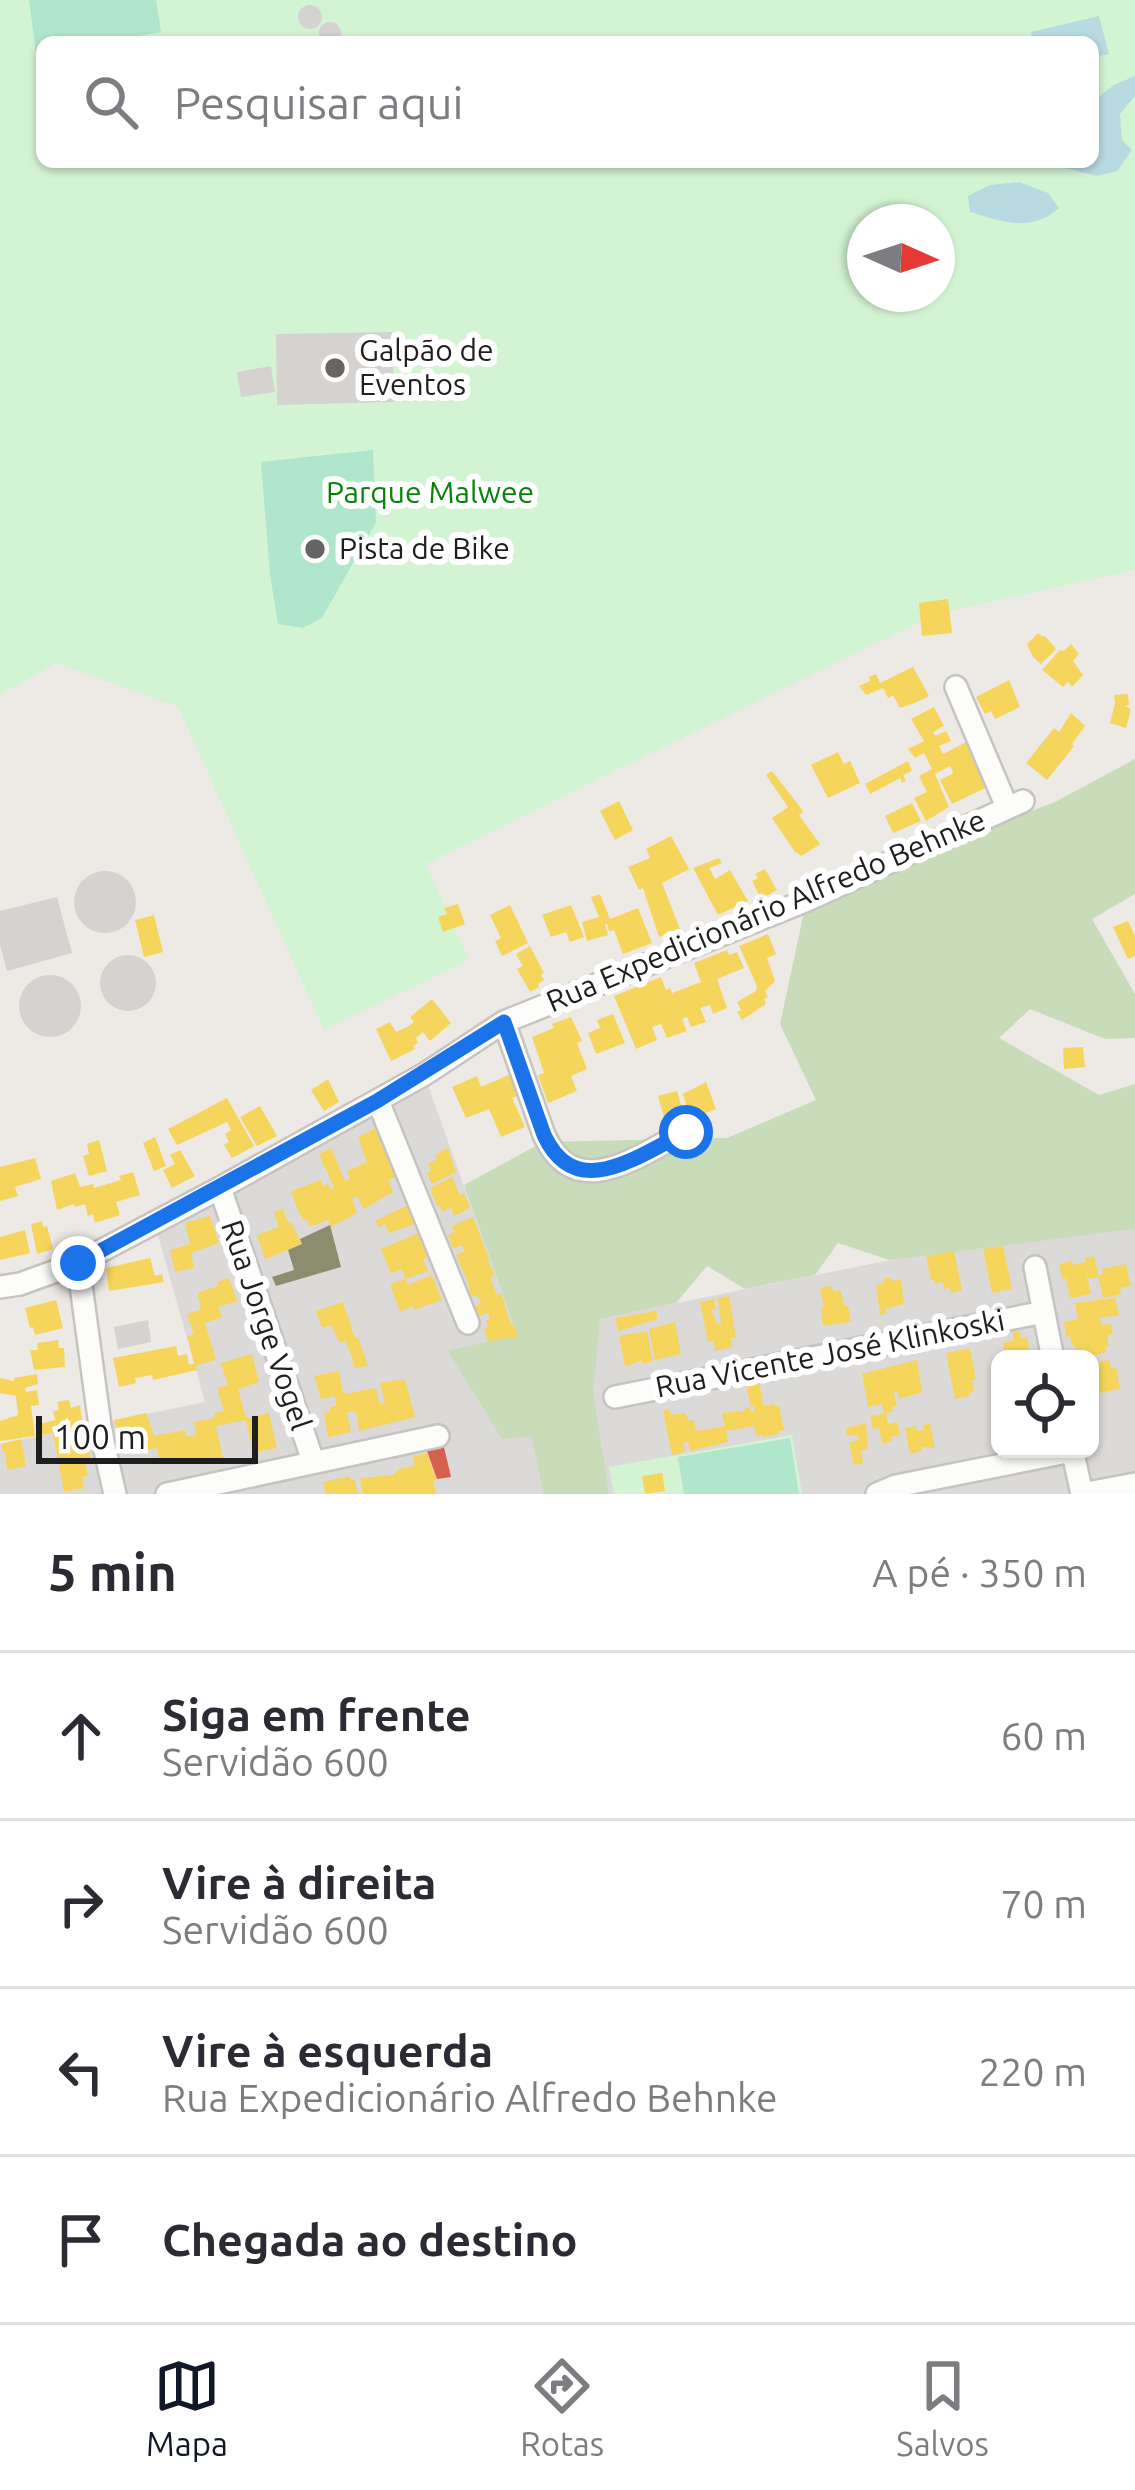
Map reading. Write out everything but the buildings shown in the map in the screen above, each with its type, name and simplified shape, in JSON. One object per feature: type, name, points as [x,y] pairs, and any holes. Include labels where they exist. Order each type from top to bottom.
[{"type":"street","name":"Rua Expedicionário Alfredo Behnke","points":[[0,1287],[78,1263],[377,1101],[504,1022],[805,901],[1015,804],[956,686]]},
{"type":"street","points":[[504,1022],[544,1135],[552,1153],[565,1165],[580,1172],[601,1171],[686,1132]]},
{"type":"street","points":[[377,1101],[468,1323]]},
{"type":"street","name":"Rua Jorge Vogel","points":[[220,1188],[313,1461]]},
{"type":"street","points":[[78,1263],[101,1433],[115,1494]]},
{"type":"street","points":[[1035,1267],[1051,1350]]},
{"type":"street","name":"Rua Vicente José Klinkoski","points":[[615,1396],[1044,1312]]},
{"type":"street","points":[[166,1494],[438,1436]]},
{"type":"street","points":[[877,1494],[1033,1458]]},
{"type":"street","points":[[1074,1458],[1082,1494],[1135,1484]]},
{"type":"shaded area","points":[[428,1085],[517,1335],[1135,1211],[1135,1494],[0,1494],[0,1444],[205,1402],[157,1232]]},
{"type":"green space","name":"Parque Malwee","points":[[0,0],[1135,0],[1135,570],[936,614],[426,864],[469,960],[324,1030],[178,707],[56,663],[0,695]]},
{"type":"green space","points":[[29,0],[156,0],[161,32],[36,36],[36,54]]},
{"type":"green space","name":"Pista de Bike","points":[[373,450],[376,522],[322,618],[303,628],[278,624],[261,462]]},
{"type":"green space","points":[[1135,759],[1135,894],[1092,919],[1135,994],[1135,1038],[1105,1039],[1030,1009],[999,1038],[1099,1095],[1135,1084],[1135,1229],[889,1260],[838,1243],[815,1275],[745,1289],[707,1266],[676,1303],[600,1319],[593,1392],[609,1494],[544,1494],[531,1436],[502,1439],[448,1351],[517,1335],[464,1185],[543,1142],[727,1138],[816,1100],[780,1024],[804,912],[1053,803]]},
{"type":"green space","points":[[792,1435],[802,1494],[614,1494],[609,1467]]},
{"type":"green space","points":[[790,1438],[799,1494],[684,1494],[678,1457]]},
{"type":"water","points":[[1099,16],[1109,54],[1099,56],[1099,36],[1032,36],[1031,32]]},
{"type":"water","points":[[1135,76],[1135,96],[1120,114],[1122,140],[1132,150],[1117,171],[1097,176],[1062,168],[1099,168],[1099,96]]},
{"type":"water","points":[[1019,182],[1048,193],[1059,208],[1027,223],[970,212],[968,196],[990,185]]},
{"type":"place","name":"Galpão de Eventos","points":[[335,368]]},
{"type":"place","name":"Pista de Bike","points":[[315,549]]},
{"type":"route","points":[[78,1263],[377,1101],[504,1022],[544,1135],[552,1153],[565,1165],[580,1172],[601,1171],[686,1132]]}]
